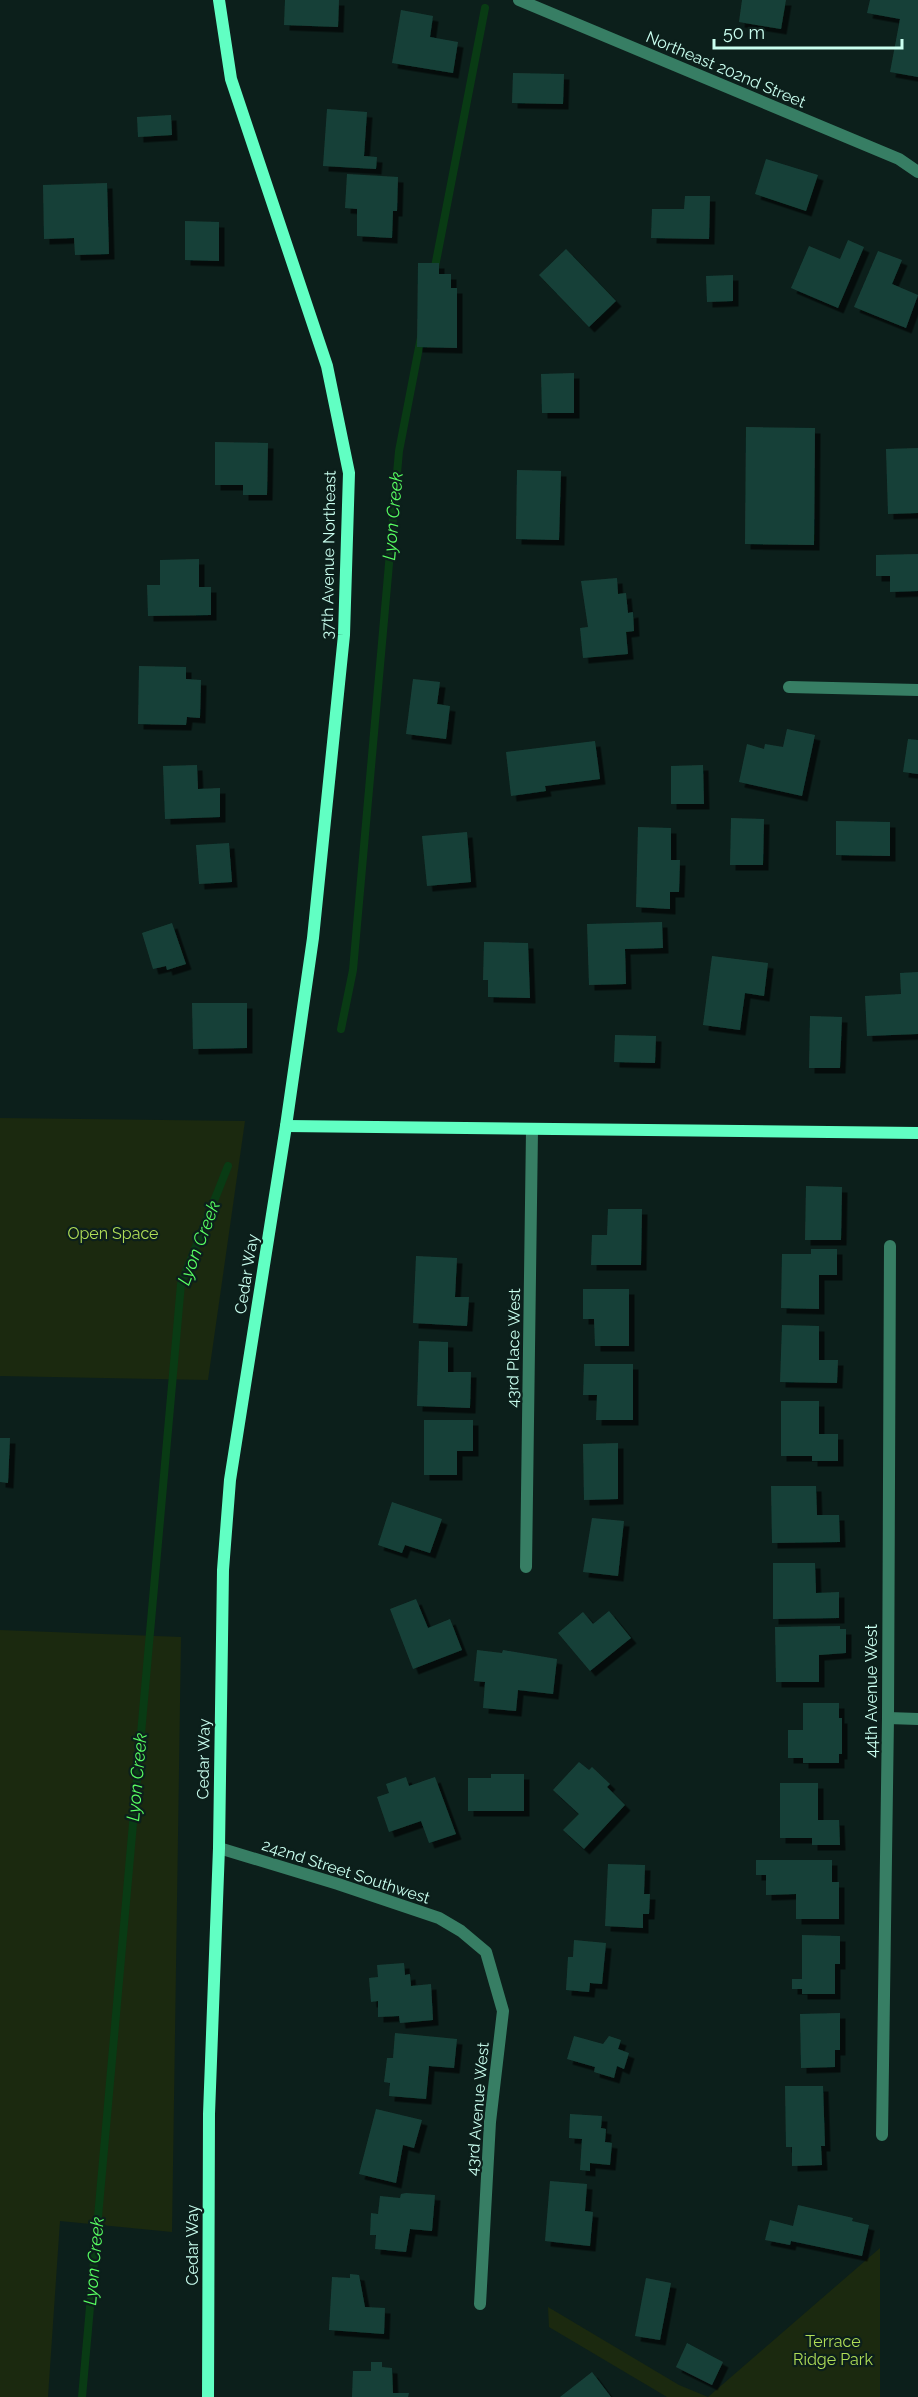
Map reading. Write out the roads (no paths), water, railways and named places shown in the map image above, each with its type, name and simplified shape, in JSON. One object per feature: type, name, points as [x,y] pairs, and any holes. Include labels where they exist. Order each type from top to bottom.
[{"type":"main road","name":"37th Avenue Northeast","points":[[219,0],[231,79],[327,366],[349,473],[343,643],[313,938],[286,1126]]},
{"type":"main road","points":[[286,1126],[918,1133]]},
{"type":"main road","name":"Cedar Way","points":[[208,2397],[209,2114],[219,1848],[223,1570],[230,1480],[286,1126]]},
{"type":"street","name":"Northeast 202nd Street","points":[[519,0],[899,159],[918,172]]},
{"type":"street","points":[[789,687],[918,690]]},
{"type":"street","name":"43rd Place West","points":[[526,1567],[532,1130]]},
{"type":"street","name":"44th Avenue West","points":[[882,2135],[888,1718],[890,1246]]},
{"type":"street","points":[[888,1718],[918,1719]]},
{"type":"street","name":"242nd Street Southwest","points":[[219,1848],[318,1877],[439,1918],[461,1931]]},
{"type":"street","name":"43rd Avenue West","points":[[461,1931],[486,1952],[502,2011],[490,2122],[480,2304]]},
{"type":"waterway","name":"Lyon Creek","points":[[434,272],[485,8]]},
{"type":"waterway","name":"Lyon Creek","points":[[341,1029],[353,970],[399,451],[421,337]]},
{"type":"waterway","name":"Lyon Creek","points":[[82,2397],[181,1284],[228,1166]]},
{"type":"park label","name":"Open Space","points":[[113,1233]]},
{"type":"park label","name":"Terrace Ridge Park","points":[[833,2350]]}]
